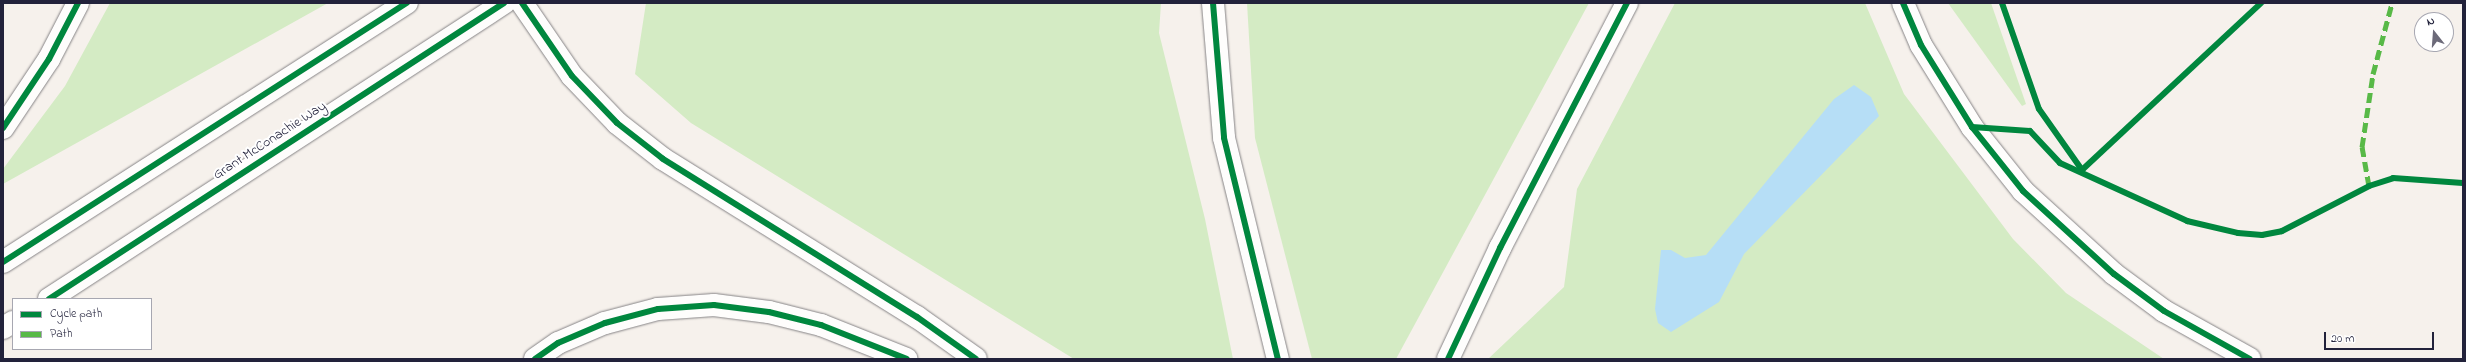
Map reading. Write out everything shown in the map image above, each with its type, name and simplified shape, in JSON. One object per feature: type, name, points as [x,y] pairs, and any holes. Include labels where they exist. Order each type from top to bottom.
[{"type":"main road","points":[[3,128],[49,59],[78,3]]},
{"type":"main road","points":[[3,262],[406,3]]},
{"type":"main road","name":"Grant McConachie Way","points":[[50,298],[504,3]]},
{"type":"main road","points":[[522,3],[572,76],[617,123],[663,159],[917,317],[976,359]]},
{"type":"main road","points":[[1213,3],[1224,138],[1278,359]]},
{"type":"main road","points":[[1448,359],[1500,248],[1627,3]]},
{"type":"main road","points":[[1903,3],[1921,45],[1972,127],[2023,191],[2114,274],[2164,311],[2250,359]]},
{"type":"main road","points":[[535,359],[558,343],[605,323],[658,309],[714,305],[769,312],[821,326],[907,359]]},
{"type":"main road","points":[[3,328],[12,323]]},
{"type":"green space","points":[[110,3],[328,3],[3,184],[3,169],[65,86]]},
{"type":"green space","points":[[646,3],[1161,3],[1159,33],[1205,219],[1233,359],[1074,359],[691,123],[635,74]]},
{"type":"green space","points":[[1247,3],[1589,3],[1396,359],[1312,359],[1255,138]]},
{"type":"green space","points":[[1675,3],[1865,3],[1904,94],[2013,239],[2066,293],[2164,359],[1488,359],[1564,287],[1577,189]]},
{"type":"green space","points":[[1948,3],[1991,3],[2026,104],[2022,106]]},
{"type":"water","points":[[1854,85],[1871,97],[1879,116],[1744,254],[1719,302],[1671,332],[1658,323],[1655,309],[1661,250],[1671,250],[1685,258],[1706,255],[1834,99]]},
{"type":"marked path","points":[[2369,186],[2362,147],[2373,74],[2392,3]]},
{"type":"cycle path","points":[[3,128],[49,59],[78,3]]},
{"type":"cycle path","points":[[3,262],[407,3]]},
{"type":"cycle path","points":[[51,298],[504,3]]},
{"type":"cycle path","points":[[522,3],[572,76],[617,123],[663,159],[917,317],[976,359]]},
{"type":"cycle path","points":[[1213,3],[1224,138],[1278,359]]},
{"type":"cycle path","points":[[1448,359],[1500,248],[1627,3]]},
{"type":"cycle path","points":[[1903,3],[1921,45],[1972,127],[2023,191],[2114,274],[2164,311],[2250,359]]},
{"type":"cycle path","points":[[2002,3],[2039,109],[2082,170]]},
{"type":"cycle path","points":[[2082,170],[2261,3]]},
{"type":"cycle path","points":[[1972,127],[2030,131],[2060,163],[2187,221],[2238,233],[2262,235],[2282,231],[2369,186],[2393,178],[2463,183]]},
{"type":"cycle path","points":[[535,359],[558,343],[605,323],[658,309],[714,305],[769,312],[821,325],[907,359]]}]
